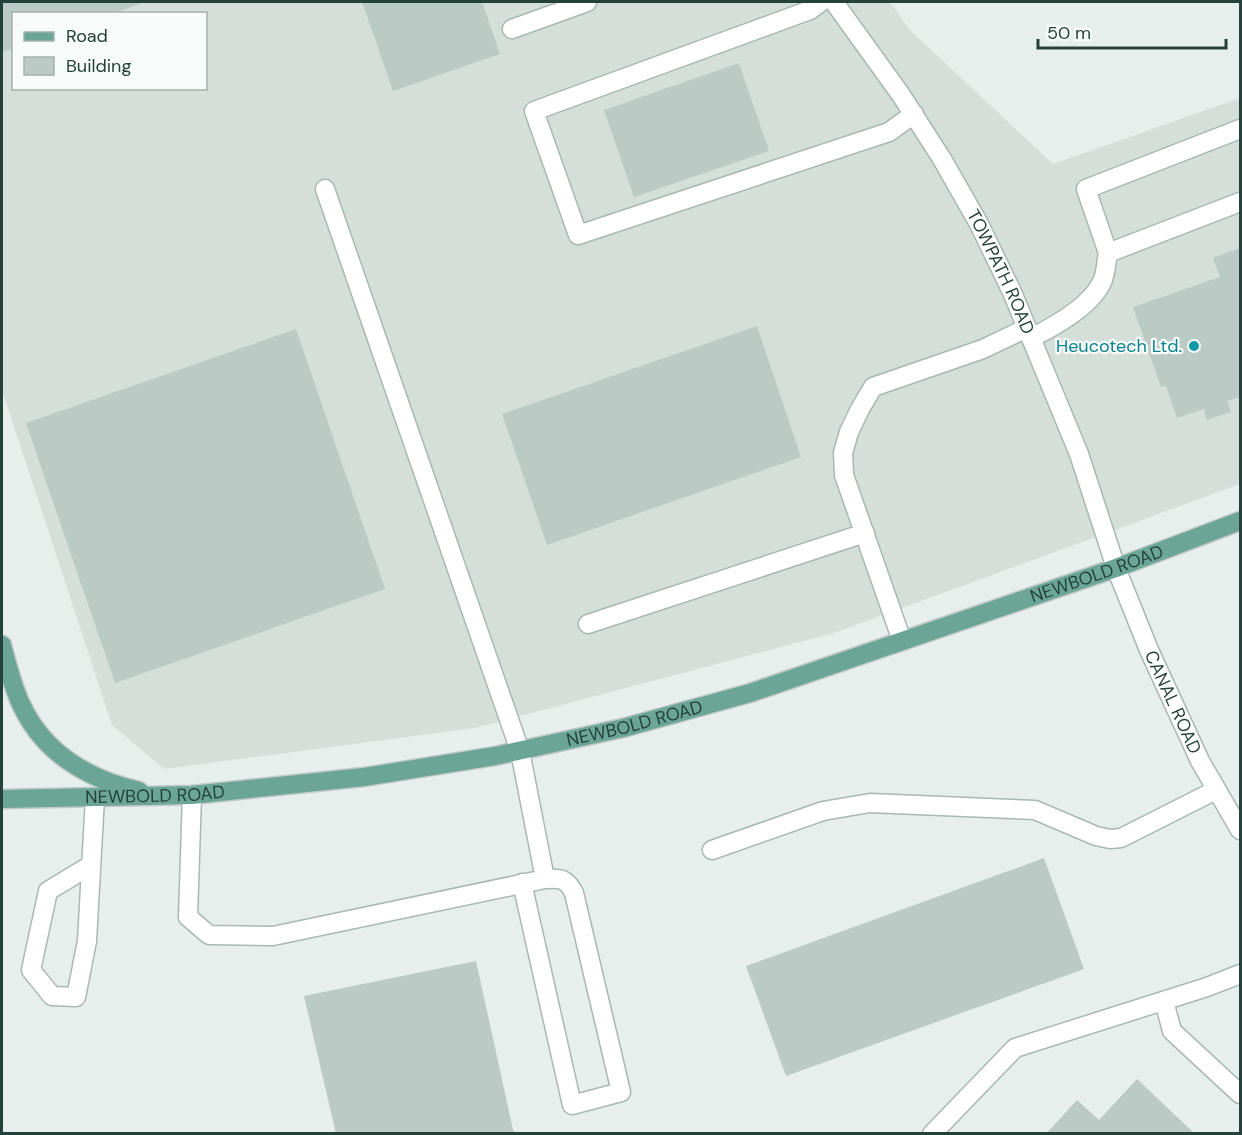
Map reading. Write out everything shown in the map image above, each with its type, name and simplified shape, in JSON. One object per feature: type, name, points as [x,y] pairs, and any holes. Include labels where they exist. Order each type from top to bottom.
[{"type":"main road","name":"NEWBOLD ROAD","points":[[2,799],[192,795],[364,777],[520,751],[623,728],[750,693],[1116,568],[1240,521]]},
{"type":"main road","points":[[2,645],[20,702],[35,730],[49,747],[94,776],[120,786],[161,796]]},
{"type":"main road","points":[[2,807],[26,799]]},
{"type":"street","points":[[512,29],[587,2]]},
{"type":"street","points":[[821,2],[810,10],[534,111],[578,235],[889,132],[914,114]]},
{"type":"street","name":"TOWPATH ROAD","points":[[834,2],[914,114],[979,224],[1012,292],[1079,454],[1116,568]]},
{"type":"street","points":[[902,641],[844,475],[843,453],[849,432],[873,387],[1055,326],[1084,304],[1102,281],[1108,253],[1086,189],[1240,129]]},
{"type":"street","points":[[325,189],[520,751],[545,879]]},
{"type":"street","points":[[1108,253],[1240,202]]},
{"type":"street","points":[[588,624],[865,533]]},
{"type":"street","name":"CANAL ROAD","points":[[1116,568],[1149,650],[1200,761],[1216,790],[1238,820]]},
{"type":"street","points":[[712,850],[823,811],[870,803],[1035,810],[1096,836],[1110,839],[1121,838],[1216,790]]},
{"type":"street","points":[[192,795],[189,917],[209,935],[273,936],[545,879],[560,878],[569,883],[574,893],[621,1092],[572,1105],[522,884]]},
{"type":"street","points":[[91,865],[48,891],[31,970],[52,996],[76,997],[87,941],[95,797]]},
{"type":"street","points":[[932,1134],[1015,1048],[1208,987],[1240,974]]},
{"type":"street","points":[[1164,1001],[1172,1031],[1240,1094]]},
{"type":"shaded area","points":[[2,2],[890,2],[910,30],[1053,164],[1240,98],[1240,484],[834,633],[475,728],[164,769],[112,725],[2,390]]},
{"type":"building","points":[[2,2],[145,2],[118,12],[12,12],[12,49],[2,52]]},
{"type":"building","points":[[362,2],[482,2],[500,54],[393,91]]},
{"type":"building","points":[[739,63],[769,151],[634,197],[604,110]]},
{"type":"building","name":"Heucotech Ltd.","points":[[1240,248],[1240,397],[1227,401],[1231,412],[1207,420],[1204,409],[1177,418],[1166,386],[1161,387],[1133,307],[1220,277],[1213,258]]},
{"type":"building","points":[[757,326],[801,457],[547,545],[502,414]]},
{"type":"building","points":[[296,329],[385,589],[115,683],[26,423]]},
{"type":"building","points":[[1044,858],[1084,969],[786,1076],[746,966]]},
{"type":"building","points":[[476,961],[514,1134],[336,1134],[304,996]]},
{"type":"building","points":[[1137,1079],[1195,1134],[1046,1134],[1077,1100],[1099,1120]]},
{"type":"place","name":"Heucotech Ltd.","points":[[1194,346]]}]
